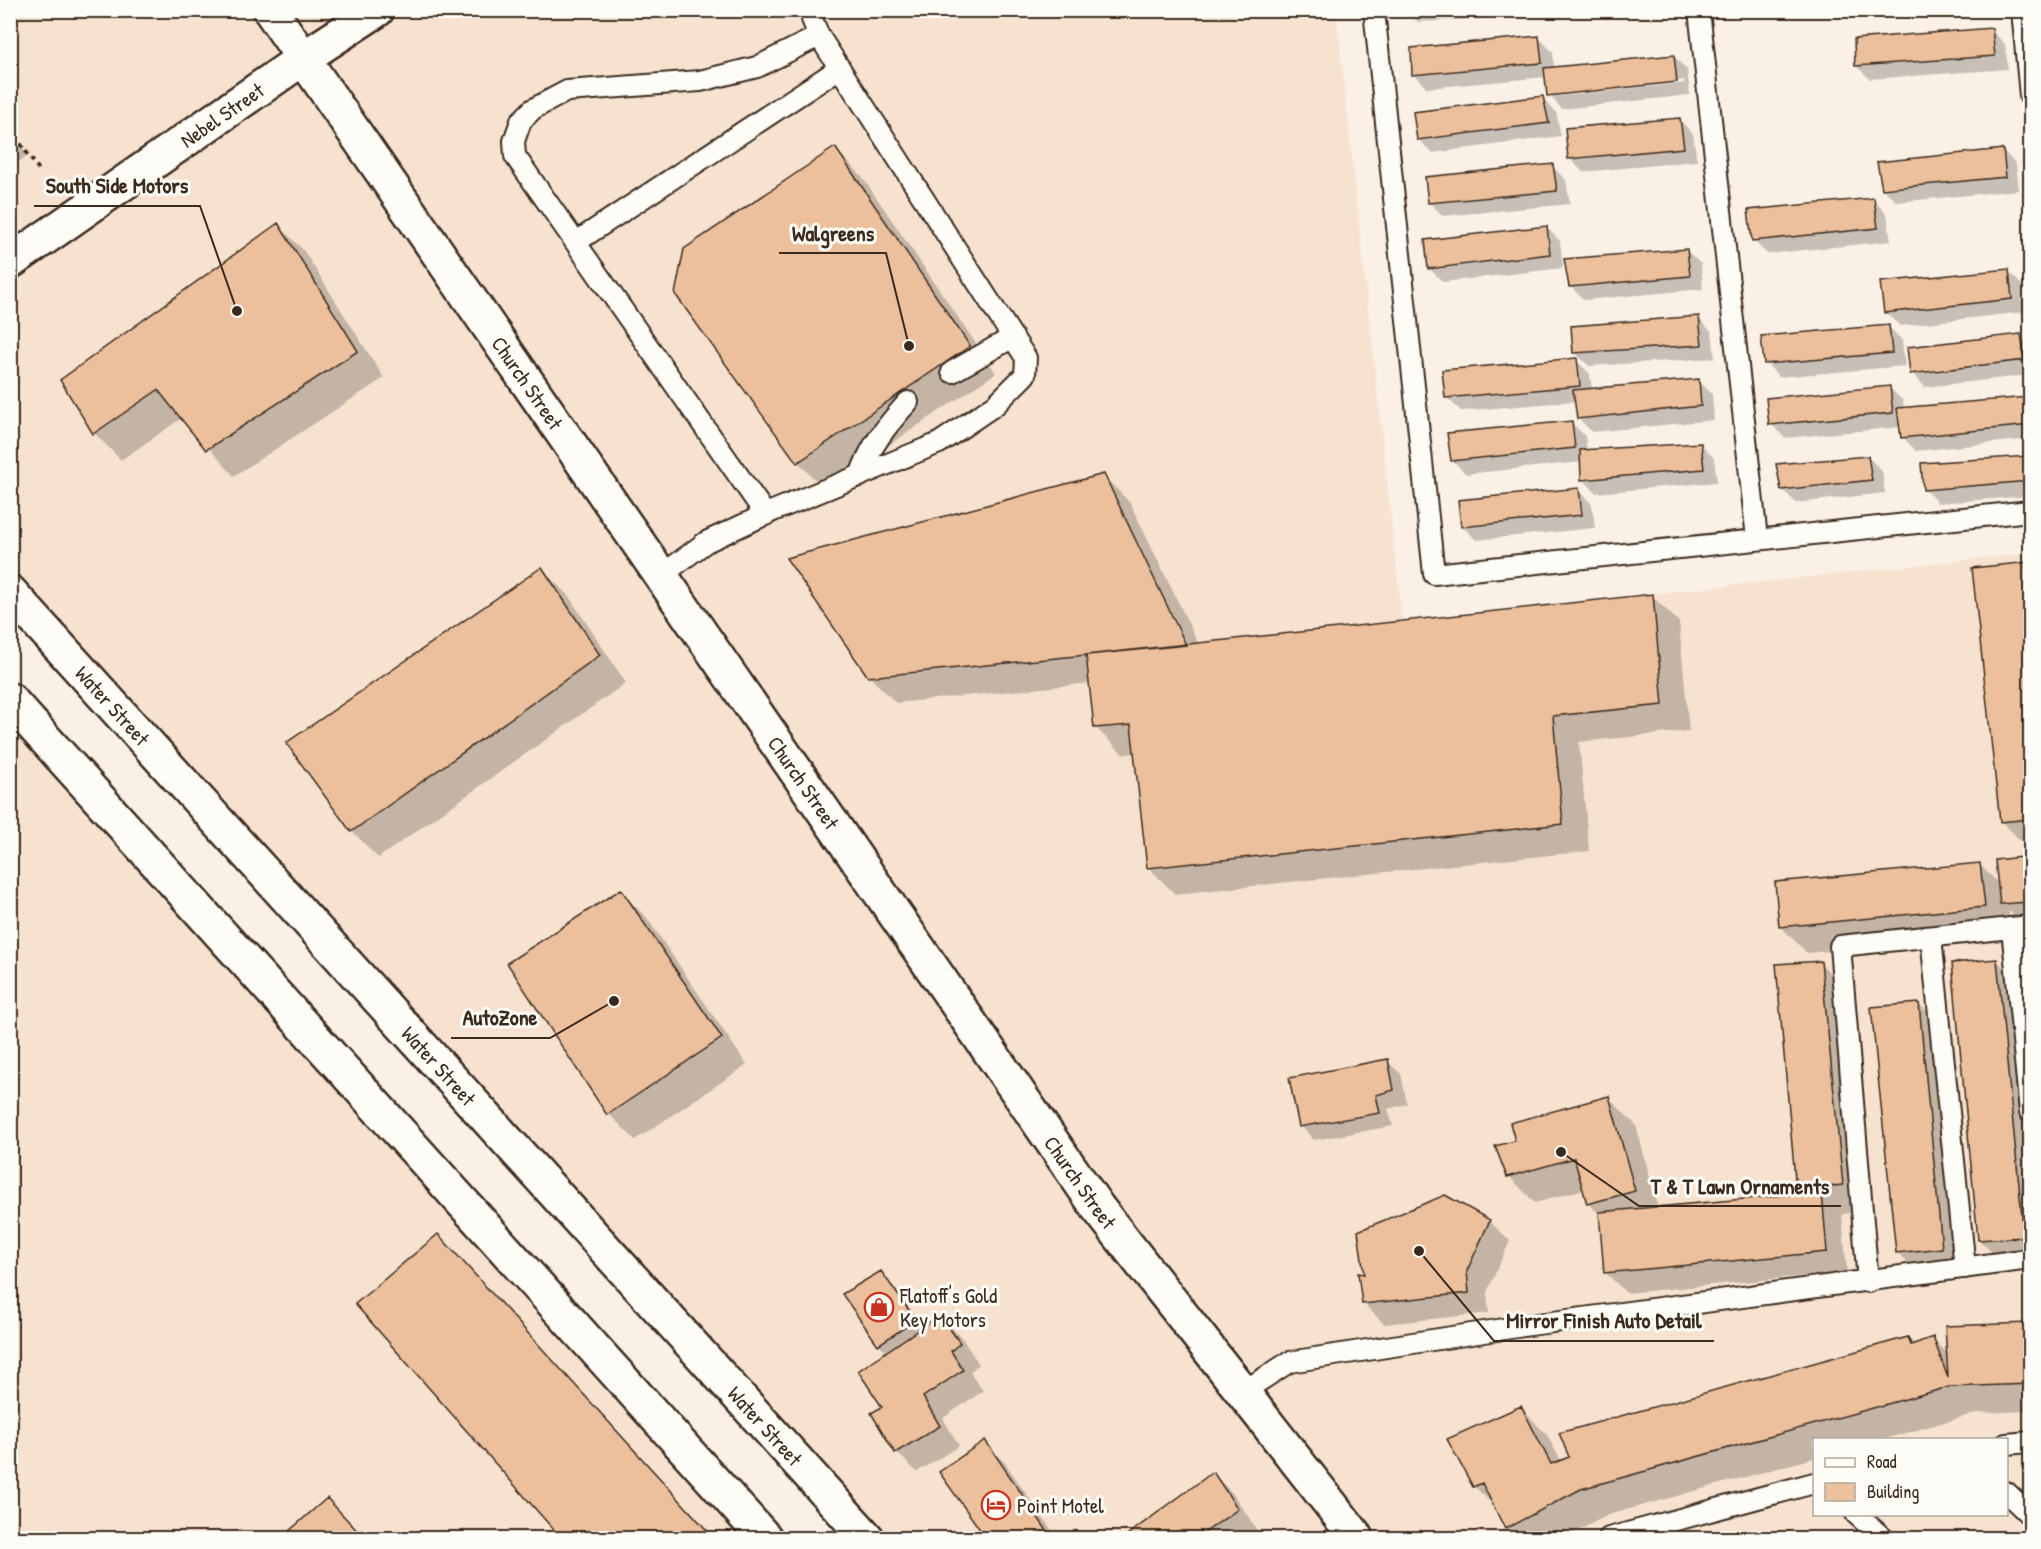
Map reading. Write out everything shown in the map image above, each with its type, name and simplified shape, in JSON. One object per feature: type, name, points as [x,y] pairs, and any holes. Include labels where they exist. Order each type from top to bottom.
[{"type":"main road","name":"Church Street","points":[[270,10],[305,57],[1098,1208],[1357,1539]]},
{"type":"main road","name":"Nebel Street","points":[[10,262],[305,57],[377,10]]},
{"type":"main road","name":"Water Street","points":[[10,592],[867,1539]]},
{"type":"main road","points":[[10,700],[765,1539]]},
{"type":"lane","points":[[662,575],[706,542],[939,444],[995,405],[1025,375],[1026,358],[819,36],[813,19],[813,10]]},
{"type":"lane","points":[[1374,10],[1434,574],[1757,538],[2031,511]]},
{"type":"lane","points":[[1699,10],[1757,538]]},
{"type":"lane","points":[[2022,10],[2031,96]]},
{"type":"lane","points":[[766,515],[515,156],[514,141],[521,122],[532,109],[567,91],[700,81],[757,67],[819,36]]},
{"type":"lane","points":[[576,242],[840,68]]},
{"type":"lane","points":[[952,372],[1013,337]]},
{"type":"lane","points":[[860,476],[866,457],[882,431],[908,402]]},
{"type":"lane","points":[[1868,1282],[1840,946],[2021,927],[2031,1112]]},
{"type":"lane","points":[[1931,937],[1965,1268]]},
{"type":"lane","points":[[1241,1393],[1289,1362],[1530,1325],[2031,1259]]},
{"type":"lane","points":[[2008,1444],[2031,1442]]},
{"type":"lane","points":[[1609,1539],[1813,1484]]},
{"type":"lane","points":[[2008,1493],[2031,1515]]},
{"type":"lane","points":[[1857,1516],[1883,1539]]},
{"type":"path","points":[[10,129],[39,170]]},
{"type":"shaded area","points":[[10,11],[1336,11],[1402,621],[2030,553],[2030,1538],[867,1538],[11,592]]},
{"type":"shaded area","points":[[11,700],[765,1538],[11,1538]]},
{"type":"building","points":[[1992,28],[1995,56],[1855,66],[1854,39]]},
{"type":"building","points":[[1539,36],[1542,63],[1412,75],[1411,48]]},
{"type":"building","points":[[1674,55],[1677,82],[1547,96],[1544,68]]},
{"type":"building","points":[[1543,96],[1549,123],[1417,140],[1413,112]]},
{"type":"building","points":[[1680,118],[1684,148],[1568,159],[1565,128]]},
{"type":"building","points":[[835,147],[970,346],[797,463],[675,294],[684,249]]},
{"type":"building","points":[[2003,149],[2006,177],[1882,189],[1877,162]]},
{"type":"building","points":[[1553,164],[1557,191],[1428,203],[1425,177]]},
{"type":"building","points":[[1874,198],[1878,228],[1752,241],[1748,210]]},
{"type":"building","points":[[278,223],[358,351],[206,450],[158,390],[93,434],[60,380]]},
{"type":"building","points":[[1547,226],[1550,254],[1428,269],[1425,240]]},
{"type":"building","points":[[1687,249],[1690,276],[1569,287],[1564,259]]},
{"type":"building","points":[[2009,269],[2012,299],[1884,313],[1880,282]]},
{"type":"building","points":[[1699,316],[1702,345],[1573,353],[1571,326]]},
{"type":"building","points":[[1889,325],[1892,353],[1764,364],[1761,336]]},
{"type":"building","points":[[2021,334],[2025,360],[1910,374],[1907,347]]},
{"type":"building","points":[[1577,358],[1580,386],[1445,398],[1442,370]]},
{"type":"building","points":[[1699,379],[1701,406],[1577,419],[1573,390]]},
{"type":"building","points":[[1890,386],[1893,413],[1769,425],[1766,398]]},
{"type":"building","points":[[2028,397],[2030,425],[1901,438],[1897,408]]},
{"type":"building","points":[[1572,421],[1575,448],[1451,461],[1447,433]]},
{"type":"building","points":[[1701,443],[1704,469],[1581,480],[1580,450]]},
{"type":"building","points":[[1868,456],[1872,480],[1781,490],[1776,464]]},
{"type":"building","points":[[2030,456],[2030,481],[1923,490],[1921,463]]},
{"type":"building","points":[[1104,474],[1186,645],[868,677],[786,558]]},
{"type":"building","points":[[1579,488],[1582,515],[1461,527],[1458,500]]},
{"type":"building","points":[[2030,562],[2030,819],[2000,822],[1972,568]]},
{"type":"building","points":[[542,567],[600,655],[351,832],[286,743]]},
{"type":"building","points":[[1653,594],[1663,705],[1553,716],[1563,824],[1147,868],[1131,725],[1094,728],[1086,655]]},
{"type":"building","points":[[2030,856],[2030,902],[2000,904],[1995,860]]},
{"type":"building","points":[[1980,863],[1985,907],[1779,927],[1775,882]]},
{"type":"building","points":[[621,889],[722,1038],[607,1115],[507,963]]},
{"type":"building","points":[[1997,959],[2024,1237],[1978,1240],[1952,963]]},
{"type":"building","points":[[1821,961],[1843,1185],[1796,1190],[1776,964]]},
{"type":"building","points":[[1919,1003],[1942,1248],[1896,1253],[1871,1007]]},
{"type":"building","points":[[1388,1059],[1394,1090],[1376,1095],[1380,1113],[1299,1127],[1289,1078]]},
{"type":"building","points":[[1609,1096],[1635,1191],[1587,1204],[1574,1158],[1507,1177],[1495,1146],[1515,1141],[1510,1123]]},
{"type":"building","points":[[1822,1192],[1827,1252],[1604,1273],[1599,1212]]},
{"type":"building","points":[[1445,1195],[1490,1220],[1467,1271],[1469,1293],[1362,1304],[1358,1273],[1364,1274],[1358,1231]]},
{"type":"building","points":[[438,1234],[714,1538],[561,1538],[355,1304]]},
{"type":"building","name":"Flatoff's Gold Key Motors","points":[[881,1271],[916,1320],[878,1345],[842,1294]]},
{"type":"building","points":[[940,1315],[960,1343],[951,1351],[963,1370],[923,1397],[940,1426],[895,1453],[871,1413],[882,1407],[858,1371]]},
{"type":"building","points":[[2030,1323],[2030,1384],[1949,1387],[1581,1489],[1505,1529],[1482,1483],[1473,1487],[1447,1439],[1521,1406],[1551,1464],[1569,1457],[1559,1433],[1908,1337],[1911,1345],[1933,1337],[1948,1378],[1945,1326]]},
{"type":"building","name":"Point Motel","points":[[985,1440],[1052,1538],[986,1538],[939,1472]]},
{"type":"building","name":"Point Motel","points":[[1213,1472],[1238,1509],[1197,1538],[1123,1538]]},
{"type":"building","points":[[327,1498],[364,1538],[281,1538]]},
{"type":"place","name":"South Side Motors","points":[[237,311]]},
{"type":"place","name":"Walgreens","points":[[909,346]]},
{"type":"place","name":"AutoZone","points":[[614,1001]]},
{"type":"place","name":"T & T Lawn Ornaments","points":[[1561,1152]]},
{"type":"place","name":"Mirror Finish Auto Detail","points":[[1419,1251]]},
{"type":"place","name":"Flatoff's Gold Key Motors","points":[[879,1307]]},
{"type":"place","name":"Point Motel","points":[[996,1505]]}]
